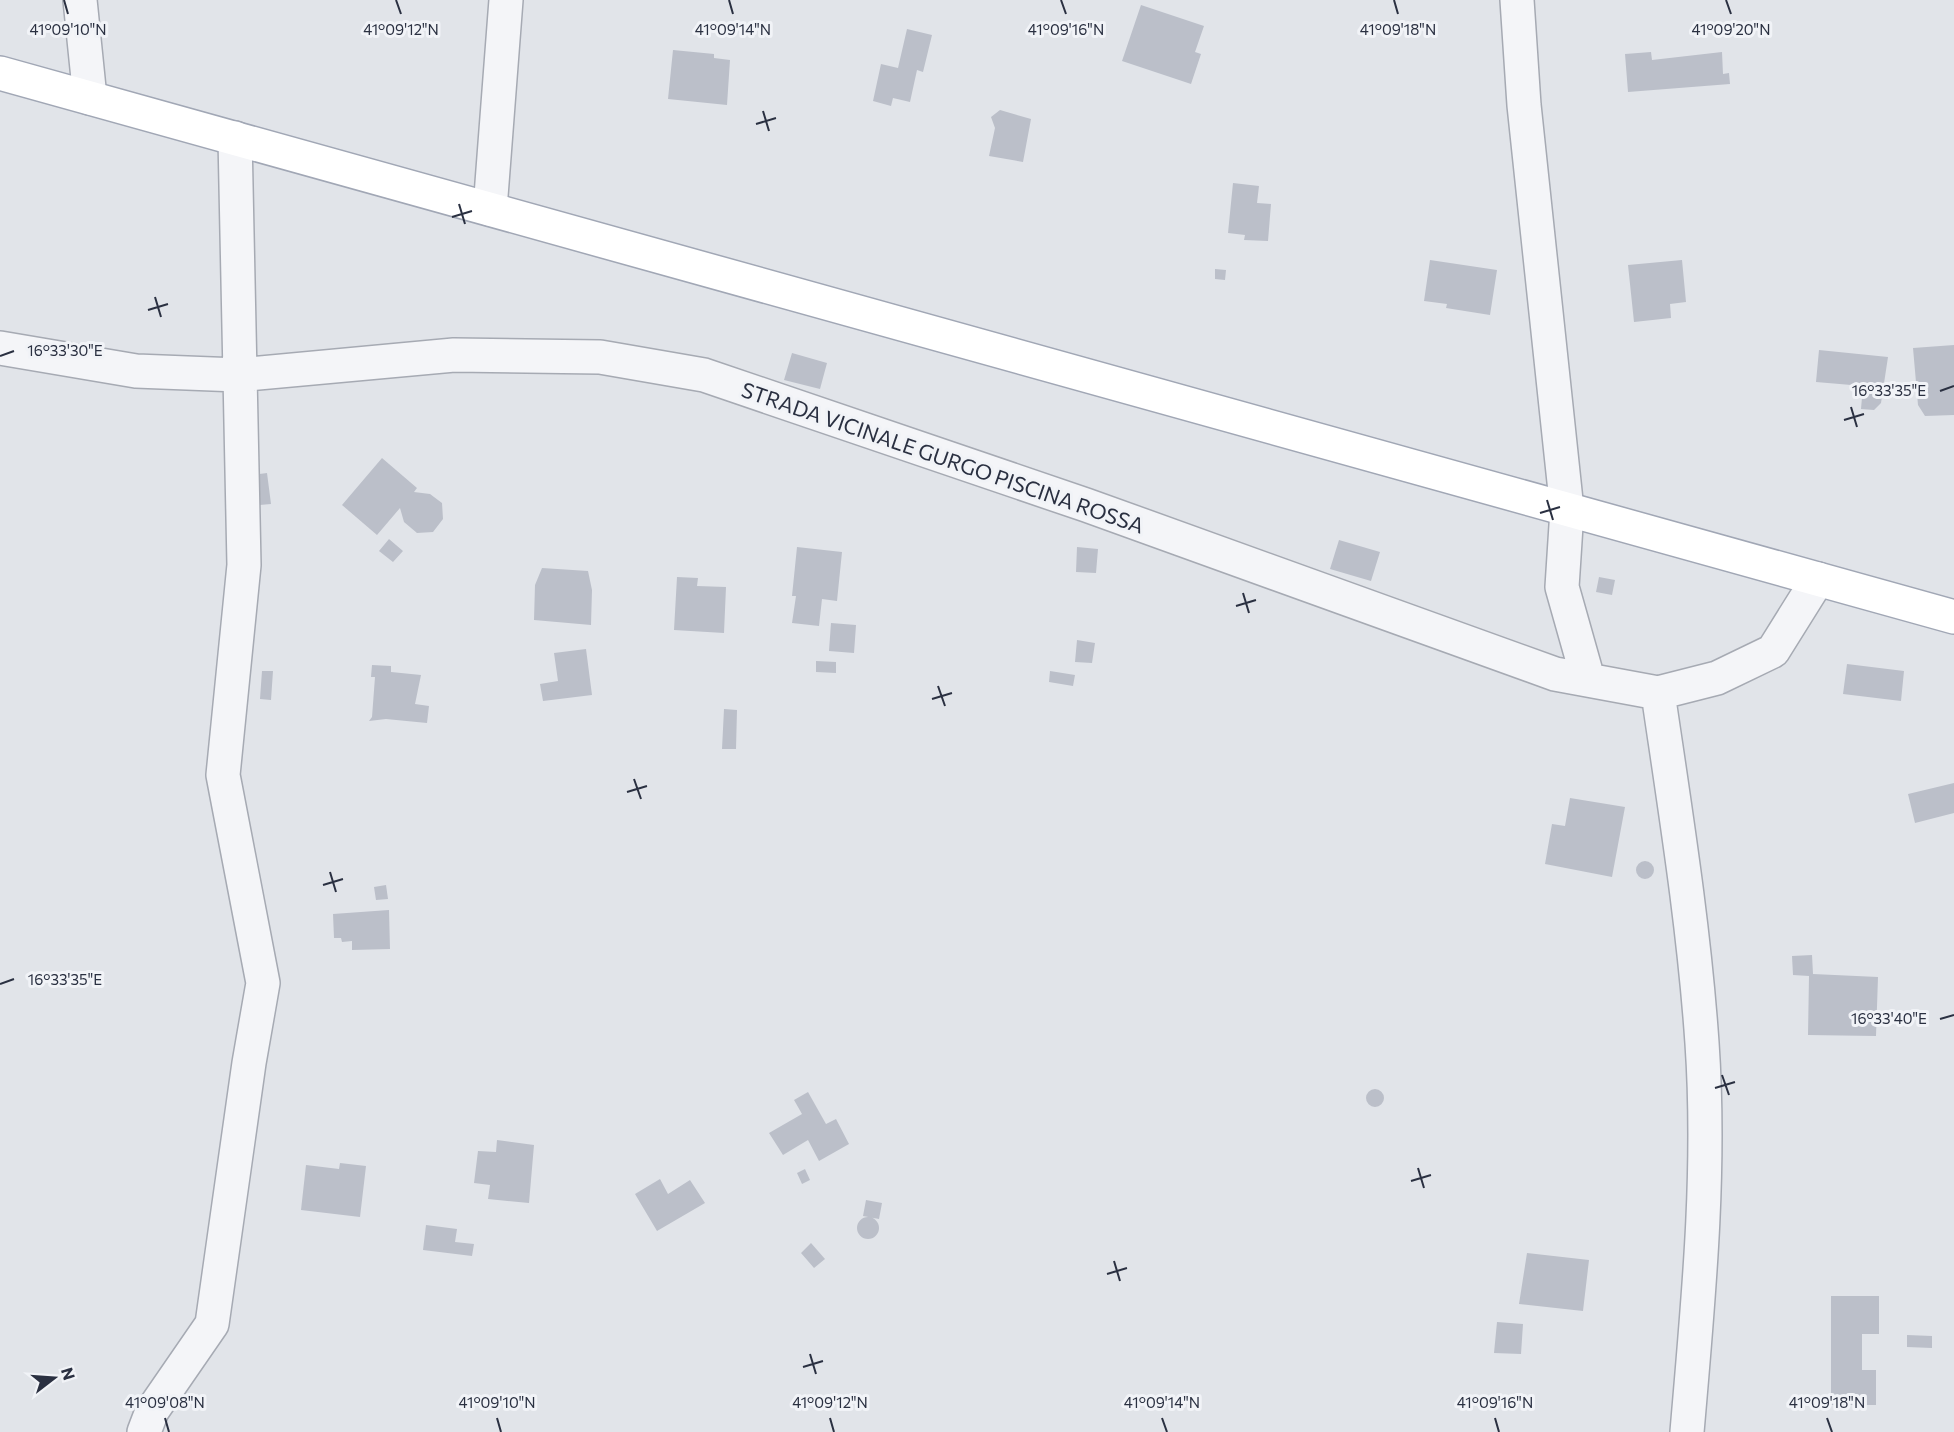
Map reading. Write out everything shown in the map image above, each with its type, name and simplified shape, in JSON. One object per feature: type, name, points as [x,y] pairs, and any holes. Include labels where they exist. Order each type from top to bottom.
[{"type":"main road","points":[[0,73],[1954,617]]},
{"type":"street","points":[[80,0],[90,98]]},
{"type":"street","points":[[490,209],[506,0]]},
{"type":"street","points":[[1517,0],[1524,105],[1567,510],[1562,587],[1588,679]]},
{"type":"street","points":[[144,1432],[152,1411],[212,1324],[249,1063],[263,984],[224,775],[244,565],[238,375],[235,138]]},
{"type":"street","name":"STRADA VICINALE GURGO PISCINA ROSSA","points":[[0,348],[136,371],[238,375],[454,356],[600,357],[704,375],[1086,505],[1555,674],[1658,693],[1717,678],[1773,651],[1818,579]]},
{"type":"street","points":[[1658,693],[1679,840],[1702,1044],[1704,1234],[1687,1432]]},
{"type":"building","points":[[1141,5],[1204,26],[1195,52],[1201,54],[1191,84],[1122,61]]},
{"type":"building","points":[[907,29],[932,35],[923,72],[917,70],[910,102],[893,98],[891,106],[873,101],[881,64],[898,68]]},
{"type":"building","points":[[673,50],[714,54],[714,58],[730,60],[727,105],[668,99]]},
{"type":"building","points":[[1651,52],[1652,60],[1722,52],[1723,74],[1729,73],[1730,84],[1628,92],[1625,54]]},
{"type":"building","points":[[1000,110],[1031,119],[1023,162],[989,156],[995,128],[991,117]]},
{"type":"building","points":[[1233,183],[1259,186],[1257,203],[1271,204],[1268,241],[1244,240],[1245,235],[1228,233]]},
{"type":"building","points":[[1430,260],[1497,270],[1490,315],[1446,308],[1447,304],[1424,301]]},
{"type":"building","points":[[1682,260],[1686,302],[1670,304],[1671,318],[1634,322],[1628,265]]},
{"type":"building","points":[[1215,269],[1226,270],[1225,280],[1215,279]]},
{"type":"building","points":[[1954,345],[1954,415],[1925,416],[1918,405],[1913,348]]},
{"type":"building","points":[[1819,350],[1888,357],[1881,403],[1874,410],[1861,409],[1863,386],[1816,382]]},
{"type":"building","points":[[792,353],[827,363],[820,389],[784,380]]},
{"type":"building","points":[[382,458],[417,488],[414,492],[430,494],[442,503],[443,519],[433,532],[417,533],[404,522],[400,508],[377,535],[342,505]]},
{"type":"building","points":[[267,473],[271,504],[249,506],[245,476]]},
{"type":"building","points":[[389,539],[403,551],[393,562],[379,551]]},
{"type":"building","points":[[1339,540],[1380,552],[1371,581],[1330,569]]},
{"type":"building","points":[[797,547],[842,552],[837,601],[822,599],[819,626],[792,623],[796,596],[792,596]]},
{"type":"building","points":[[1077,547],[1098,549],[1096,573],[1076,572]]},
{"type":"building","points":[[542,568],[588,571],[592,590],[591,625],[534,620],[535,585]]},
{"type":"building","points":[[677,577],[698,578],[697,586],[726,587],[724,633],[674,630]]},
{"type":"building","points":[[1599,577],[1615,580],[1612,595],[1596,592]]},
{"type":"building","points":[[831,623],[856,625],[854,653],[829,651]]},
{"type":"building","points":[[1077,640],[1095,643],[1092,663],[1075,662]]},
{"type":"building","points":[[586,649],[592,695],[543,701],[540,684],[558,681],[554,653]]},
{"type":"building","points":[[816,661],[836,662],[836,673],[816,672]]},
{"type":"building","points":[[1847,664],[1904,671],[1901,701],[1843,694]]},
{"type":"building","points":[[372,665],[391,666],[391,672],[421,675],[415,704],[429,706],[427,723],[386,719],[369,721],[372,717],[375,677],[371,677]]},
{"type":"building","points":[[262,671],[273,671],[271,700],[260,699]]},
{"type":"building","points":[[1050,671],[1075,675],[1073,686],[1049,682]]},
{"type":"building","points":[[724,709],[737,710],[736,749],[722,749]]},
{"type":"building","points":[[1954,783],[1954,813],[1915,823],[1908,794]]},
{"type":"building","points":[[1570,798],[1625,807],[1612,877],[1545,864],[1552,824],[1565,826]]},
{"type":"building","points":[[1641,861],[1649,861],[1654,866],[1652,877],[1641,879],[1636,874],[1636,866]]},
{"type":"building","points":[[386,885],[388,899],[376,900],[374,887]]},
{"type":"building","points":[[389,910],[390,949],[352,950],[352,941],[342,942],[341,938],[334,938],[333,914]]},
{"type":"building","points":[[1812,955],[1813,974],[1878,977],[1876,1036],[1808,1035],[1809,976],[1793,975],[1792,956]]},
{"type":"building","points":[[1375,1089],[1381,1092],[1384,1098],[1381,1104],[1375,1107],[1369,1104],[1366,1098],[1369,1092]]},
{"type":"building","points":[[808,1092],[826,1124],[836,1119],[849,1144],[819,1161],[808,1140],[783,1155],[769,1133],[802,1114],[794,1100]]},
{"type":"building","points":[[497,1140],[534,1145],[529,1203],[488,1199],[490,1185],[474,1183],[478,1151],[496,1152]]},
{"type":"building","points":[[340,1163],[366,1166],[360,1217],[301,1210],[306,1165],[339,1169]]},
{"type":"building","points":[[805,1169],[810,1180],[802,1184],[797,1173]]},
{"type":"building","points":[[660,1179],[668,1194],[690,1180],[705,1203],[657,1231],[635,1194]]},
{"type":"building","points":[[866,1200],[882,1203],[879,1219],[863,1216]]},
{"type":"building","points":[[868,1217],[876,1220],[879,1228],[876,1236],[868,1239],[860,1236],[857,1228],[860,1220]]},
{"type":"building","points":[[426,1225],[457,1229],[455,1242],[474,1244],[472,1256],[423,1250]]},
{"type":"building","points":[[811,1243],[825,1259],[814,1268],[801,1253]]},
{"type":"building","points":[[1527,1253],[1589,1260],[1583,1311],[1519,1304]]},
{"type":"building","points":[[1831,1296],[1879,1296],[1879,1334],[1862,1334],[1862,1370],[1876,1370],[1876,1405],[1831,1405]]},
{"type":"building","points":[[1497,1322],[1523,1324],[1521,1354],[1494,1353]]},
{"type":"building","points":[[1907,1335],[1932,1336],[1932,1348],[1907,1347]]}]
